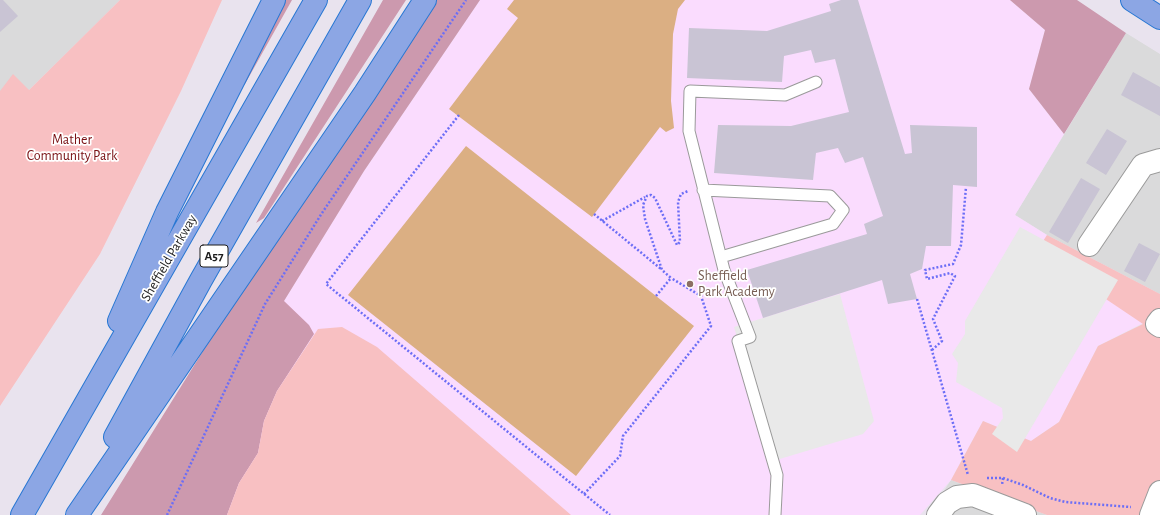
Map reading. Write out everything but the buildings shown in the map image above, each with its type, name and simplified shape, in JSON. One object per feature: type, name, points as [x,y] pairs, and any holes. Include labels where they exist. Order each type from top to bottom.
[{"type":"highway","points":[[66,440],[167,212],[274,0]]},
{"type":"highway","name":"Sheffield Parkway","points":[[22,515],[316,0]]},
{"type":"highway","name":"A57","points":[[73,515],[201,280],[360,0]]},
{"type":"highway","points":[[77,515],[365,93],[426,0]]},
{"type":"highway","points":[[1132,0],[1160,18]]},
{"type":"street","points":[[1089,245],[1143,165],[1160,160]]},
{"type":"street","points":[[1160,320],[1158,324],[1160,326]]},
{"type":"street","points":[[1141,511],[1160,492]]},
{"type":"street","points":[[938,515],[947,502],[965,496],[1025,515]]},
{"type":"lane","points":[[775,515],[777,475],[738,341],[750,337],[721,257],[703,190],[689,131],[690,91],[785,95],[816,82]]},
{"type":"lane","points":[[703,190],[830,196],[843,210],[834,224],[721,257]]},
{"type":"path","points":[[167,515],[265,304],[322,213],[466,0]]},
{"type":"path","points":[[458,115],[326,284],[610,515]]},
{"type":"path","points":[[932,350],[942,341],[933,319],[955,276],[950,273],[927,279],[925,270],[953,264],[961,246],[966,187]]},
{"type":"path","points":[[602,220],[651,195],[654,198],[677,245],[680,242],[678,202],[681,194],[686,191],[703,190]]},
{"type":"path","points":[[647,196],[643,205],[645,219],[662,270]]},
{"type":"path","points":[[584,494],[620,456],[623,436],[711,326],[701,296],[671,278],[594,214]]},
{"type":"path","points":[[656,296],[671,278]]},
{"type":"path","points":[[917,299],[932,350],[965,496]]},
{"type":"path","points":[[1003,478],[1023,485],[1050,498],[1065,502],[1141,511]]},
{"type":"shaded area","points":[[0,0],[120,0],[29,90],[0,91]]},
{"type":"shaded area","points":[[286,0],[292,0],[245,84],[238,91]]},
{"type":"shaded area","points":[[383,0],[406,0],[264,218],[256,223]]},
{"type":"shaded area","points":[[434,0],[480,0],[364,171],[284,301],[309,325],[314,334],[277,391],[264,421],[258,453],[239,483],[227,515],[101,515],[223,319]]},
{"type":"shaded area","name":"Sheffield Park Academy","points":[[480,0],[1010,0],[1045,30],[1029,89],[1064,134],[1015,215],[1047,235],[1037,252],[1143,323],[1098,346],[1059,422],[1031,441],[983,421],[951,480],[920,515],[189,515],[274,317],[364,171]]},
{"type":"shaded area","points":[[514,0],[685,0],[678,9],[673,34],[671,101],[674,128],[666,132],[660,127],[592,217],[449,109],[518,18],[507,9]]},
{"type":"shaded area","points":[[1010,0],[1077,0],[1126,33],[1064,134],[1029,89],[1045,30]]},
{"type":"shaded area","points":[[1126,33],[1160,54],[1160,294],[1047,235],[1015,215]]},
{"type":"shaded area","points":[[466,146],[694,326],[576,476],[348,295]]},
{"type":"shaded area","points":[[1020,227],[1118,280],[1017,452],[992,434],[1003,418],[1002,408],[956,382],[958,363],[952,354],[965,334],[965,321]]},
{"type":"shaded area","points":[[840,294],[874,421],[863,434],[773,461],[734,327]]},
{"type":"shaded area","points":[[951,480],[1047,515],[928,515]]},
{"type":"green space","name":"Mather Community Park","points":[[120,0],[222,0],[181,91],[100,254],[0,406],[0,91],[13,74],[29,90]]},
{"type":"green space","points":[[1047,235],[1160,294],[1160,515],[1047,515],[951,480],[983,421],[1031,441],[1059,422],[1098,346],[1143,324],[1036,252]]},
{"type":"green space","points":[[342,327],[377,347],[571,515],[227,515],[239,483],[258,453],[264,421],[277,391],[318,329]]},
{"type":"place","name":"Sheffield Park Academy","points":[[690,284]]}]
